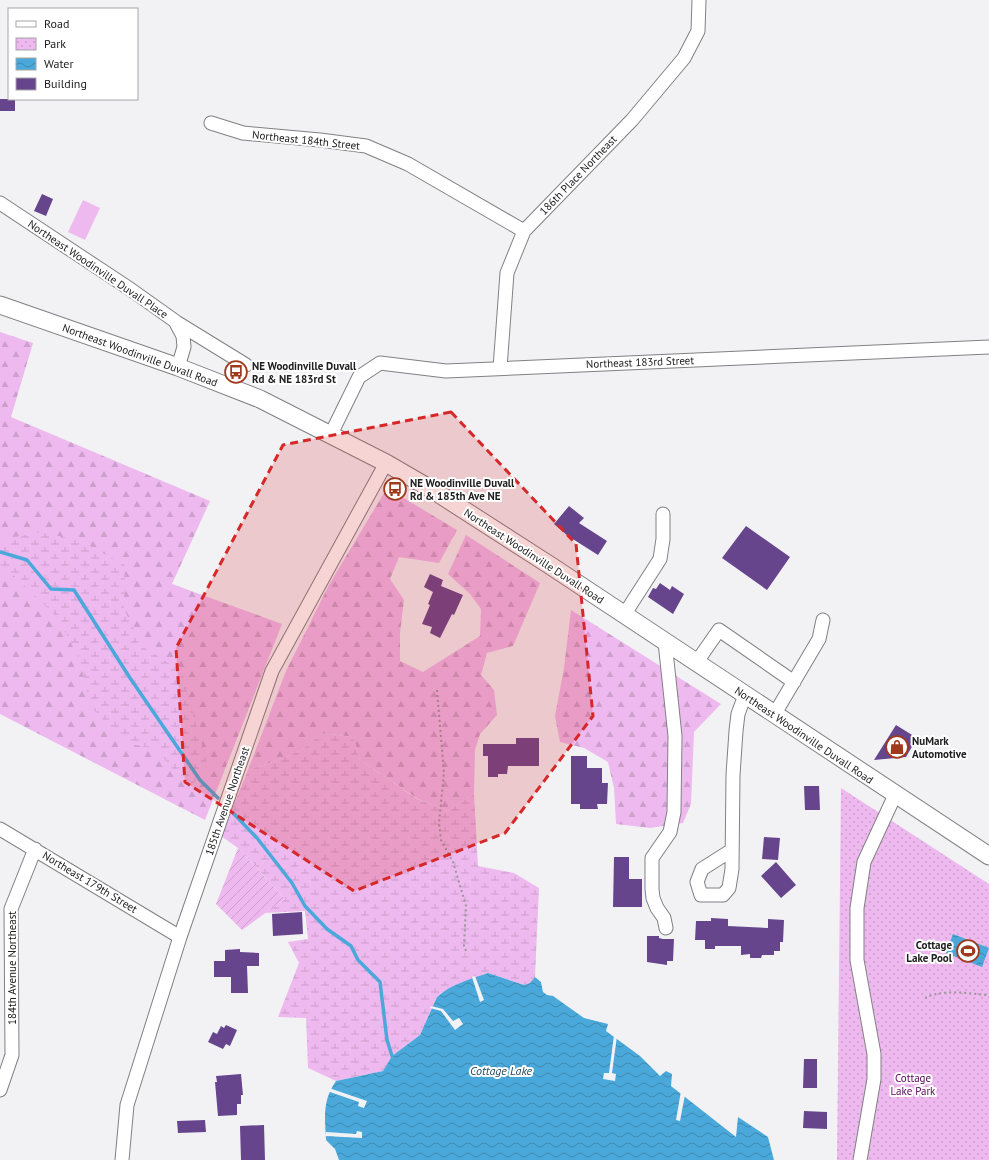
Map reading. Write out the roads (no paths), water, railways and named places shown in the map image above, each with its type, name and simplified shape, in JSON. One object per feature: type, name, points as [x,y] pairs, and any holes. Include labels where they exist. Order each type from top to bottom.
[{"type":"main road","name":"Northeast Woodinville Duvall Road","points":[[0,305],[178,367],[260,399],[386,463],[482,521],[989,856]]},
{"type":"street","name":"186th Place Northeast","points":[[500,368],[507,274],[524,231],[632,120],[684,58],[698,31],[699,0]]},
{"type":"street","name":"Northeast 184th Street","points":[[211,123],[243,133],[366,146],[408,164],[524,231]]},
{"type":"street","name":"Northeast Woodinville Duvall Place","points":[[0,203],[130,289],[175,321],[183,336],[184,347],[178,367]]},
{"type":"street","points":[[175,321],[246,365]]},
{"type":"street","name":"Northeast 183rd Street","points":[[331,434],[359,377],[380,363],[446,371],[989,347]]},
{"type":"street","name":"185th Avenue Northeast","points":[[122,1160],[127,1105],[180,937],[272,671],[386,463]]},
{"type":"street","points":[[624,615],[660,559],[663,539],[663,514]]},
{"type":"street","points":[[774,715],[819,639],[823,620]]},
{"type":"street","points":[[696,663],[719,630],[794,682]]},
{"type":"street","points":[[665,642],[675,736],[674,812],[670,832],[652,858],[652,889],[653,898],[657,908],[664,918],[666,928]]},
{"type":"street","points":[[732,850],[736,731],[738,714],[745,695]]},
{"type":"street","points":[[860,1160],[874,1079],[874,1054],[856,960],[856,908],[864,862],[895,795]]},
{"type":"street","name":"Northeast 179th Street","points":[[0,828],[180,937]]},
{"type":"street","name":"184th Avenue Northeast","points":[[0,1090],[12,1055],[11,909],[35,849]]},
{"type":"water","name":"Cottage Lake Pool","points":[[953,934],[989,948],[982,967],[946,953]]},
{"type":"water","name":"Cottage Lake","points":[[488,973],[524,985],[530,983],[535,977],[541,982],[543,992],[547,995],[553,996],[584,1018],[608,1024],[606,1031],[640,1056],[660,1076],[666,1071],[672,1074],[671,1086],[736,1137],[738,1117],[768,1137],[774,1160],[339,1160],[335,1149],[326,1140],[325,1124],[326,1103],[336,1081],[383,1071],[392,1056],[420,1035],[437,997],[455,985]]},
{"type":"waterway","points":[[0,552],[27,560],[51,589],[74,590],[130,678],[200,780],[218,798]]},
{"type":"waterway","points":[[233,813],[257,838],[292,883],[305,906],[327,929],[351,946],[358,960],[380,982],[387,1040],[392,1056]]},
{"type":"place","name":"NE Woodinville Duvall Rd & NE 183rd St","points":[[236,372]]},
{"type":"place","name":"NE Woodinville Duvall Rd & 185th Ave NE","points":[[395,489]]},
{"type":"place","name":"NuMark Automotive","points":[[897,747]]},
{"type":"place","name":"Cottage Lake Pool","points":[[968,951]]},
{"type":"park label","name":"Cottage Lake Park","points":[[913,1084]]}]
